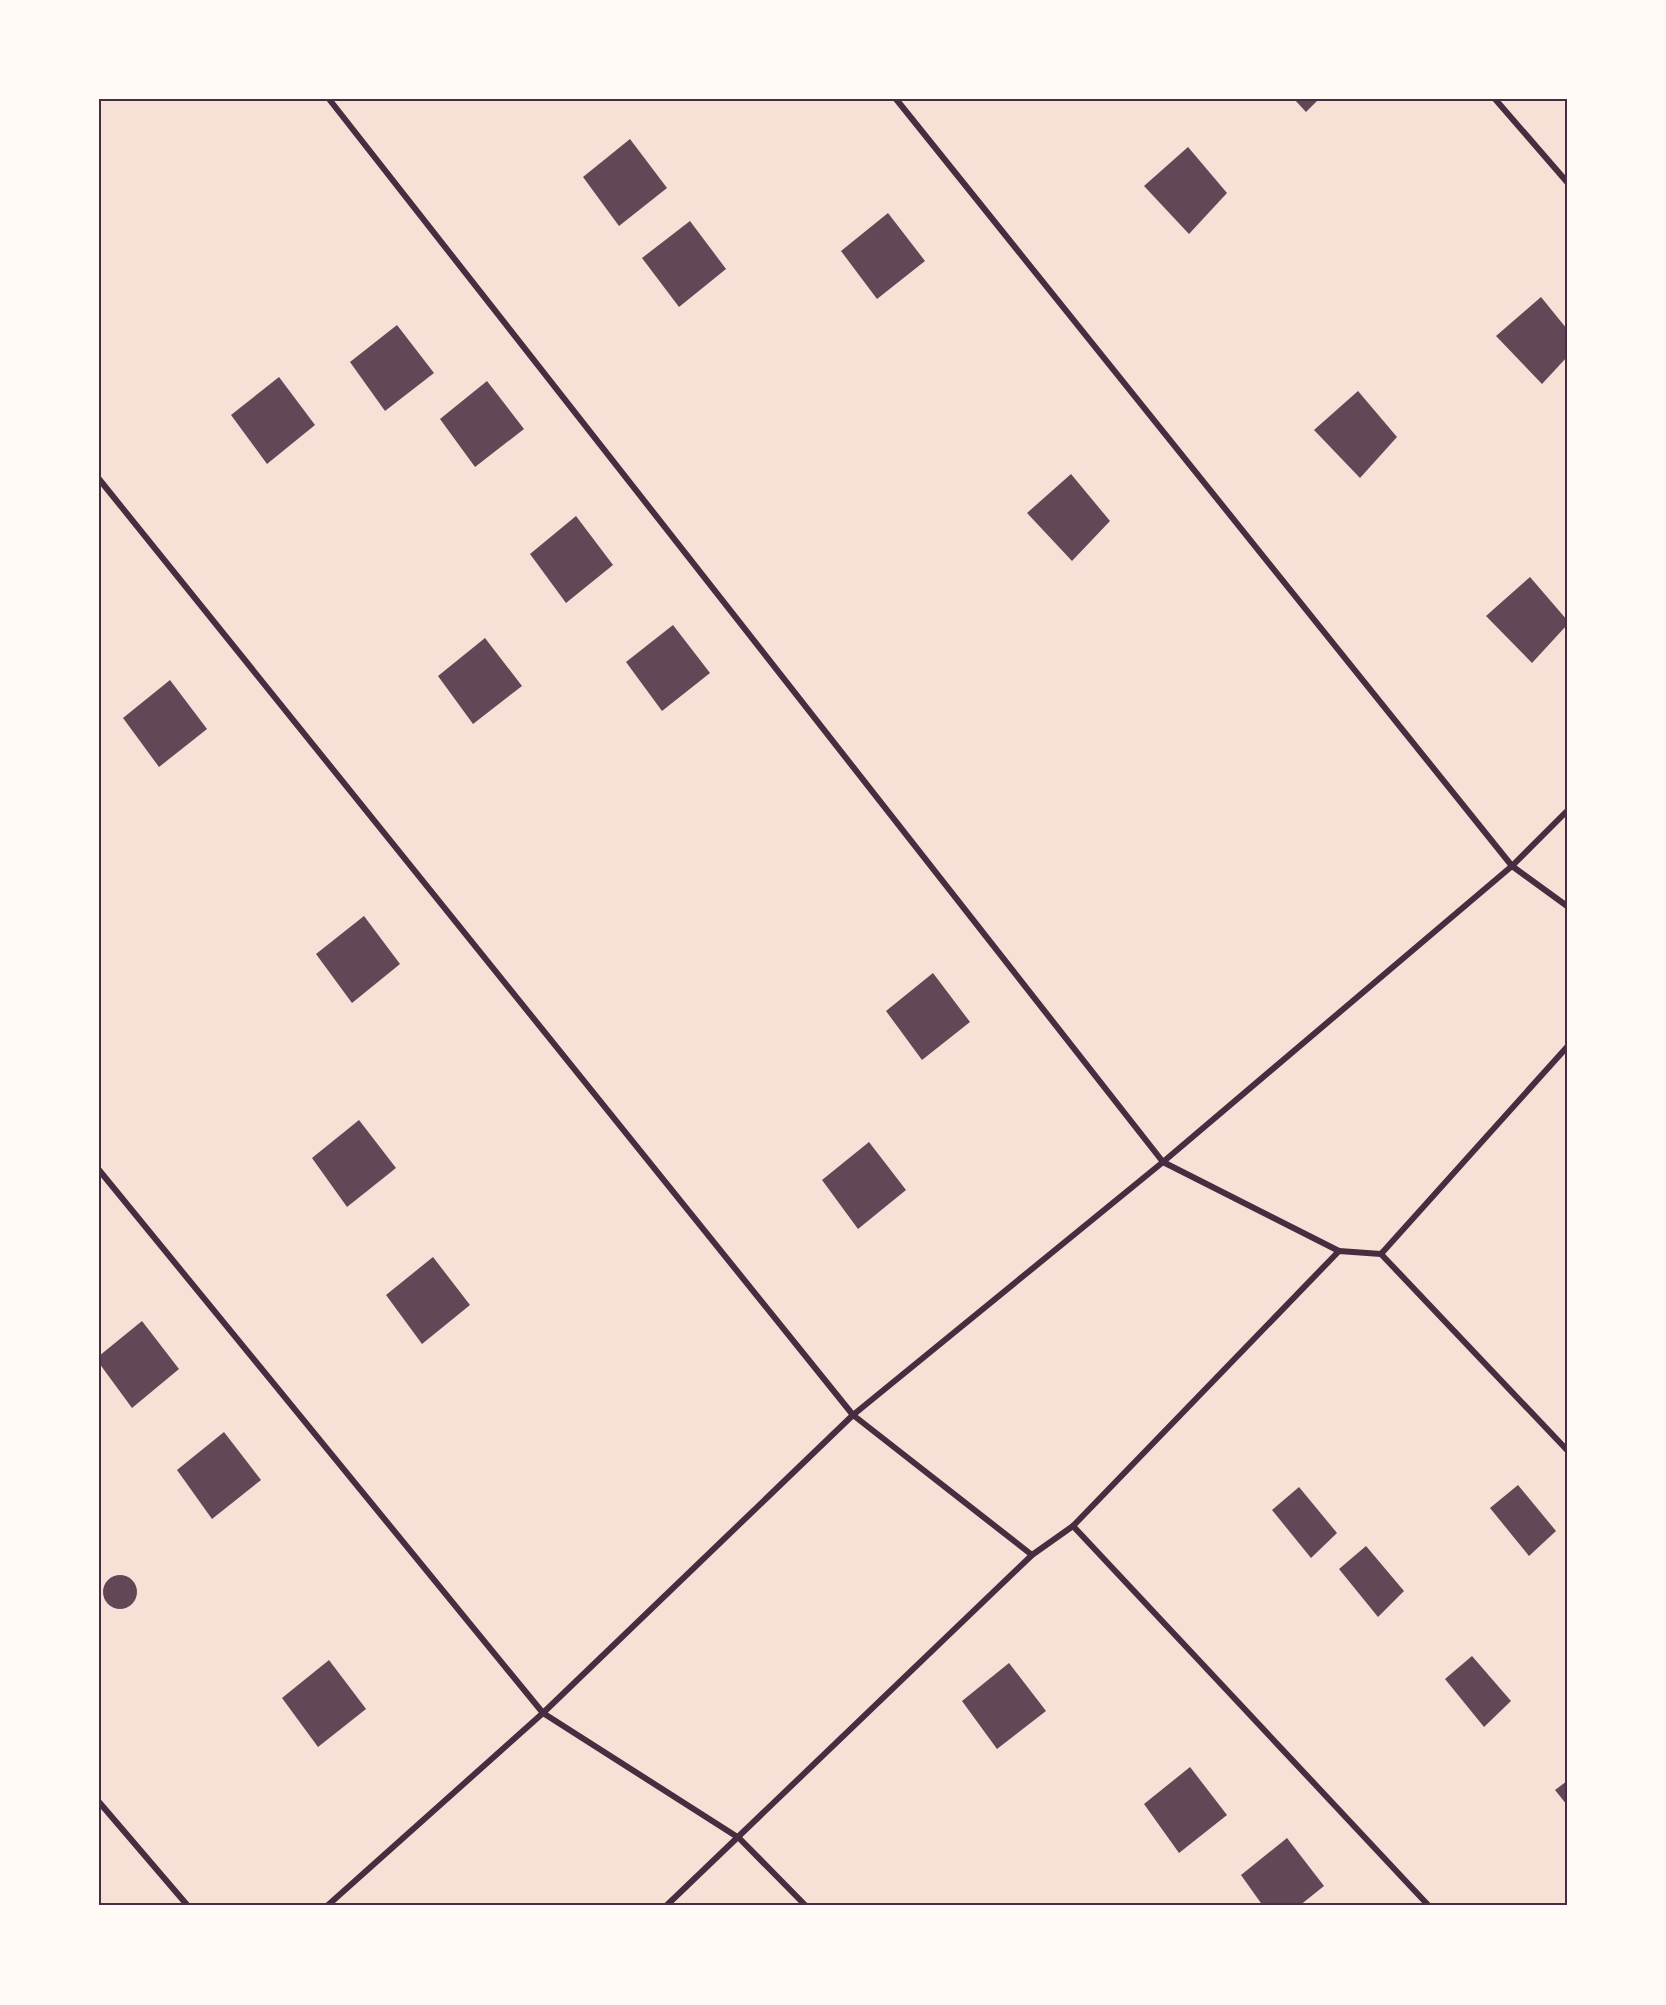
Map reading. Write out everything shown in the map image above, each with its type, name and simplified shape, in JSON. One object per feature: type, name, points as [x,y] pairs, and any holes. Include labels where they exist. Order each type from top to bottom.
[{"type":"street","points":[[329,99],[1163,1162],[1339,1251],[1381,1254],[1567,1450]]},
{"type":"street","points":[[897,99],[1512,866],[1567,906]]},
{"type":"street","points":[[1495,99],[1567,182]]},
{"type":"street","points":[[99,479],[853,1415],[1032,1555]]},
{"type":"street","points":[[327,1906],[543,1713],[853,1415],[1163,1162],[1512,866],[1567,811]]},
{"type":"street","points":[[1381,1254],[1567,1047]]},
{"type":"street","points":[[99,1170],[543,1713],[739,1838],[806,1906]]},
{"type":"street","points":[[666,1906],[1032,1555],[1073,1526],[1339,1251]]},
{"type":"street","points":[[1073,1526],[1429,1906]]},
{"type":"street","points":[[99,1802],[188,1906]]},
{"type":"building","points":[[1294,99],[1319,99],[1306,112]]},
{"type":"building","points":[[630,139],[667,188],[619,226],[583,177]]},
{"type":"building","points":[[1188,147],[1227,193],[1189,234],[1144,186]]},
{"type":"building","points":[[888,213],[925,261],[877,299],[841,251]]},
{"type":"building","points":[[690,221],[726,269],[679,307],[642,258]]},
{"type":"building","points":[[1541,297],[1567,329],[1567,357],[1542,384],[1496,336]]},
{"type":"building","points":[[397,325],[434,373],[385,411],[350,362]]},
{"type":"building","points":[[279,377],[315,425],[267,464],[231,415]]},
{"type":"building","points":[[487,381],[524,429],[475,467],[440,419]]},
{"type":"building","points":[[1358,391],[1397,437],[1360,478],[1314,430]]},
{"type":"building","points":[[1071,474],[1110,521],[1072,561],[1027,513]]},
{"type":"building","points":[[576,516],[613,565],[566,603],[530,554]]},
{"type":"building","points":[[1530,577],[1567,620],[1567,625],[1532,663],[1486,616]]},
{"type":"building","points":[[673,625],[710,673],[662,711],[626,662]]},
{"type":"building","points":[[485,638],[522,686],[473,724],[438,676]]},
{"type":"building","points":[[170,680],[207,729],[159,767],[123,718]]},
{"type":"building","points":[[364,916],[400,964],[352,1003],[316,954]]},
{"type":"building","points":[[933,973],[970,1022],[922,1060],[886,1011]]},
{"type":"building","points":[[359,1120],[396,1168],[347,1207],[312,1158]]},
{"type":"building","points":[[869,1142],[906,1190],[858,1229],[822,1180]]},
{"type":"building","points":[[433,1257],[470,1305],[422,1344],[386,1295]]},
{"type":"building","points":[[142,1321],[179,1369],[132,1408],[99,1363],[99,1356]]},
{"type":"building","points":[[224,1432],[261,1480],[212,1519],[177,1470]]},
{"type":"building","points":[[1518,1485],[1556,1531],[1529,1556],[1490,1508]]},
{"type":"building","points":[[1299,1487],[1337,1533],[1311,1558],[1272,1510]]},
{"type":"building","points":[[1366,1546],[1404,1591],[1378,1617],[1339,1569]]},
{"type":"building","points":[[120,1575],[132,1580],[137,1592],[132,1604],[120,1609],[108,1604],[103,1592],[108,1580]]},
{"type":"building","points":[[1472,1656],[1511,1701],[1484,1727],[1445,1679]]},
{"type":"building","points":[[329,1660],[366,1709],[318,1747],[282,1698]]},
{"type":"building","points":[[1009,1663],[1046,1711],[997,1749],[962,1701]]},
{"type":"building","points":[[1190,1767],[1227,1815],[1179,1853],[1144,1804]]},
{"type":"building","points":[[1567,1781],[1567,1805],[1555,1790]]},
{"type":"building","points":[[1287,1838],[1324,1886],[1299,1906],[1263,1906],[1241,1875]]}]
